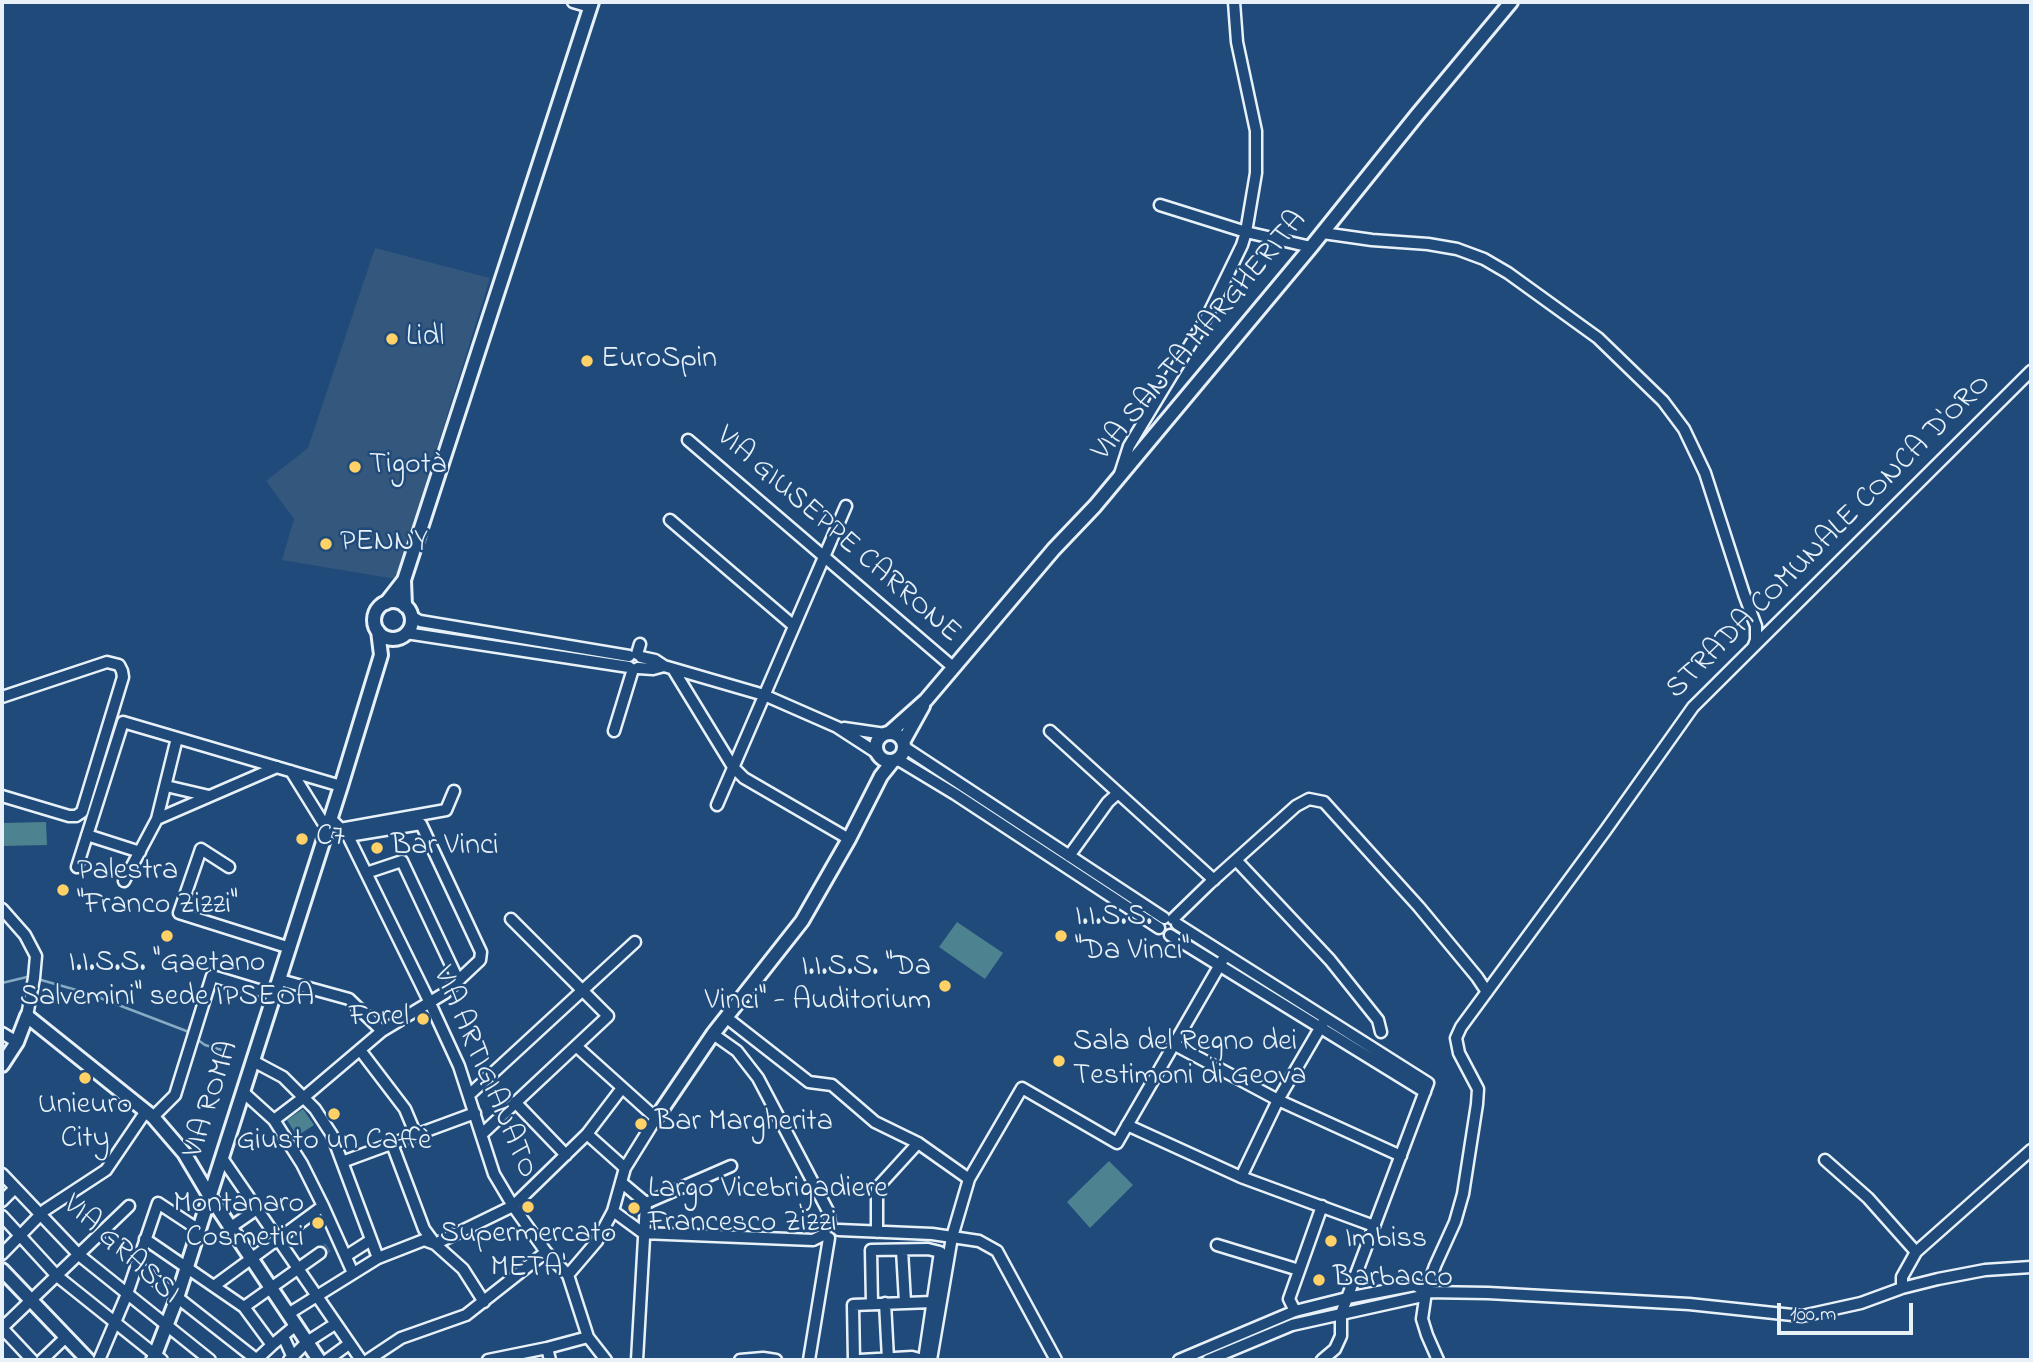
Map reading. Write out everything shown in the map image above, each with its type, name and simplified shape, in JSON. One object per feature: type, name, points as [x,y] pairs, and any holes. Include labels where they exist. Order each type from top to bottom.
[{"type":"street","points":[[386,603],[404,580],[591,4],[573,2]]},
{"type":"street","points":[[1119,476],[1129,446],[1208,315],[1246,232],[1256,173],[1256,131],[1237,42],[1234,2]]},
{"type":"street","name":"VIA SANTA MARGHERITA","points":[[887,734],[926,700],[1054,549],[1095,506],[1511,2]]},
{"type":"street","points":[[1160,205],[1246,232],[1311,247]]},
{"type":"street","points":[[1323,233],[1372,240],[1428,243],[1457,249],[1484,259],[1598,338],[1663,401],[1684,429],[1705,473],[1756,626],[1754,645]]},
{"type":"street","name":"STRADA COMUNALE CONCA D'ORO","points":[[1426,1292],[1461,1203],[1476,1119],[1478,1089],[1459,1053],[1456,1038],[1461,1027],[1693,707],[2031,371]]},
{"type":"street","name":"VIA GIUSEPPE CARRONE","points":[[688,440],[954,668]]},
{"type":"street","points":[[717,805],[846,506]]},
{"type":"street","points":[[670,520],[794,626]]},
{"type":"street","points":[[400,636],[411,622],[404,580]]},
{"type":"street","points":[[668,668],[634,668],[400,636],[388,638],[378,631],[374,619],[378,608],[394,601],[421,621],[637,653],[668,668],[764,695],[836,727],[1225,956],[1425,1092],[1347,1298],[1340,1336],[1335,1349],[1322,1360]]},
{"type":"street","name":"VIA ROMA","points":[[156,1358],[290,948],[337,828],[341,786],[381,655],[378,631]]},
{"type":"street","name":"VIA ROMA","points":[[381,655],[400,636]]},
{"type":"street","points":[[634,668],[627,663],[637,653]]},
{"type":"street","points":[[2,697],[107,662],[119,665],[122,677],[82,812],[76,816],[2,796]]},
{"type":"street","points":[[614,731],[634,668]]},
{"type":"street","points":[[668,668],[733,767],[744,778],[849,839]]},
{"type":"street","name":"VIA SANTA MARGHERITA","points":[[904,745],[926,700]]},
{"type":"street","points":[[78,867],[123,722],[341,786]]},
{"type":"street","points":[[836,727],[897,735],[904,745],[1168,923]]},
{"type":"street","points":[[1050,731],[1214,880]]},
{"type":"street","points":[[887,734],[876,744],[887,757]]},
{"type":"street","points":[[124,881],[157,819],[177,738]]},
{"type":"street","points":[[887,757],[903,752],[904,745]]},
{"type":"street","points":[[568,1275],[597,1241],[613,1211],[625,1168],[656,1118],[713,1034],[802,921],[849,839],[881,776],[887,757]]},
{"type":"street","points":[[157,819],[277,767]]},
{"type":"street","name":"VIA ARTIGIANATO","points":[[291,771],[337,828],[366,873],[458,1066],[494,1174],[546,1252],[568,1275],[588,1336]]},
{"type":"street","points":[[166,786],[210,797]]},
{"type":"street","points":[[337,828],[446,810],[454,791]]},
{"type":"street","points":[[1069,856],[1108,802],[1118,793]]},
{"type":"street","points":[[1322,1023],[1219,966],[1170,935],[1162,933],[1168,923],[1214,880],[1296,806],[1309,799],[1324,802],[1419,907],[1487,992]]},
{"type":"street","points":[[274,1120],[382,1031],[445,993],[480,960],[481,952],[421,824],[337,828]]},
{"type":"street","points":[[87,835],[140,852]]},
{"type":"street","points":[[229,867],[201,849],[179,913],[290,948]]},
{"type":"street","points":[[1236,860],[1330,960],[1378,1020],[1381,1032]]},
{"type":"street","points":[[366,873],[402,861],[458,980]]},
{"type":"street","points":[[2,909],[25,935],[36,956],[27,1016],[17,1042],[2,1065]]},
{"type":"street","points":[[482,1133],[608,1016],[511,919]]},
{"type":"street","points":[[469,1095],[635,942]]},
{"type":"street","points":[[926,1358],[952,1237],[969,1179],[1022,1088],[1117,1143],[1225,956]]},
{"type":"street","points":[[2,1254],[45,1209],[106,1170],[149,1114],[175,1095],[212,976],[275,995]]},
{"type":"street","points":[[280,980],[349,999],[382,1031]]},
{"type":"street","points":[[27,1016],[149,1114],[184,1153],[319,1360]]},
{"type":"street","points":[[727,1018],[809,1082],[832,1085],[875,1122],[918,1143],[969,1179]]},
{"type":"street","points":[[1241,1177],[1278,1100],[1322,1023]]},
{"type":"street","points":[[2,1033],[17,1042]]},
{"type":"street","points":[[713,1034],[737,1051],[758,1078],[834,1227]]},
{"type":"street","points":[[1175,1045],[1278,1100],[1401,1156]]},
{"type":"street","points":[[576,1046],[656,1118]]},
{"type":"street","points":[[360,1050],[405,1110],[416,1135]]},
{"type":"street","points":[[253,1062],[283,1077],[315,1109],[332,1135],[378,1258]]},
{"type":"street","points":[[136,1265],[257,1360],[283,1336],[292,1320],[317,1296],[353,1273],[378,1258],[424,1240],[435,1244],[513,1206],[587,1134],[622,1088]]},
{"type":"street","points":[[243,1092],[274,1120],[302,1164],[323,1206],[336,1242],[353,1273]]},
{"type":"street","points":[[516,1101],[566,1155]]},
{"type":"street","points":[[342,1162],[475,1112]]},
{"type":"street","points":[[1127,1125],[1241,1177],[1374,1226]]},
{"type":"street","points":[[587,1134],[625,1168]]},
{"type":"street","points":[[877,1232],[877,1188],[918,1143]]},
{"type":"street","points":[[392,1144],[424,1229],[435,1244],[463,1269],[484,1302]]},
{"type":"street","points":[[1902,1288],[1902,1277],[1916,1252],[2031,1150]]},
{"type":"street","points":[[222,1158],[361,1360]]},
{"type":"street","points":[[1825,1160],[1868,1198],[1916,1252]]},
{"type":"street","points":[[646,1203],[731,1166]]},
{"type":"street","name":"VIA GRASSI","points":[[2,1174],[79,1255],[209,1360]]},
{"type":"street","points":[[621,1182],[646,1203]]},
{"type":"street","points":[[2,1201],[15,1188]]},
{"type":"street","points":[[99,1360],[116,1323],[159,1203],[199,1230]]},
{"type":"street","points":[[637,1360],[646,1203]]},
{"type":"street","points":[[32,1360],[2,1328],[129,1206]]},
{"type":"street","points":[[214,1286],[323,1206]]},
{"type":"street","points":[[1295,1311],[1289,1299],[1322,1206]]},
{"type":"street","points":[[231,1227],[257,1209]]},
{"type":"street","points":[[613,1211],[643,1233],[813,1240],[827,1236]]},
{"type":"street","points":[[2,1216],[57,1276],[156,1358]]},
{"type":"street","points":[[809,1360],[827,1236],[824,1230],[826,1226],[877,1232],[932,1234],[979,1241],[997,1251],[1056,1360]]},
{"type":"street","points":[[145,1239],[244,1307],[272,1345]]},
{"type":"street","points":[[346,1256],[371,1240]]},
{"type":"street","points":[[1217,1245],[1299,1270]]},
{"type":"street","points":[[872,1304],[871,1250],[928,1249],[940,1252],[926,1358]]},
{"type":"street","points":[[902,1250],[905,1302]]},
{"type":"street","points":[[369,1360],[401,1338],[466,1315],[546,1252]]},
{"type":"street","points":[[244,1307],[320,1253]]},
{"type":"street","points":[[1180,1360],[1295,1311],[1415,1285],[1426,1292],[1689,1304],[1802,1316],[1861,1303],[1902,1288],[1938,1279],[1984,1270],[2031,1267]]},
{"type":"street","points":[[2,1270],[88,1360]]},
{"type":"street","points":[[1208,1360],[1292,1325],[1418,1297],[1426,1292]]},
{"type":"street","points":[[1426,1292],[1422,1319],[1438,1360]]},
{"type":"street","points":[[854,1360],[853,1305],[932,1302]]},
{"type":"street","points":[[886,1303],[888,1359]]},
{"type":"street","points":[[283,1336],[292,1359],[307,1342],[335,1324]]},
{"type":"street","points":[[488,1360],[547,1348],[588,1336],[606,1360]]},
{"type":"street","points":[[42,1360],[66,1337]]},
{"type":"street","points":[[327,1360],[349,1344]]},
{"type":"street","points":[[547,1348],[550,1360]]},
{"type":"street","points":[[860,1360],[926,1358]]},
{"type":"street","points":[[740,1360],[776,1360]]},
{"type":"shaded area","points":[[375,248],[490,278],[396,579],[282,560],[294,519],[266,481],[308,448]]},
{"type":"green space","points":[[46,822],[47,845],[2,846],[2,823]]},
{"type":"green space","points":[[957,922],[1003,953],[985,979],[939,947]]},
{"type":"green space","points":[[303,1109],[314,1125],[297,1136],[287,1120]]},
{"type":"green space","points":[[1109,1161],[1133,1185],[1090,1228],[1067,1202]]},
{"type":"waterway","points":[[2,983],[34,978],[87,993],[189,1032]]},
{"type":"waterway","points":[[198,1040],[225,1051]]},
{"type":"tunnel","points":[[320,1253],[333,1244]]},
{"type":"place","name":"Lidl","points":[[392,339]]},
{"type":"place","name":"EuroSpin","points":[[587,361]]},
{"type":"place","name":"Tigotà","points":[[355,467]]},
{"type":"place","name":"PENNY","points":[[326,544]]},
{"type":"place","name":"C7","points":[[302,839]]},
{"type":"place","name":"Bar Vinci","points":[[377,848]]},
{"type":"place","name":"Palestra \"Franco Zizzi\"","points":[[63,890]]},
{"type":"place","name":"I.I.S.S. \"Gaetano Salvemini\" sede IPSEOA","points":[[167,936]]},
{"type":"place","name":"I.I.S.S. \"Da Vinci\"","points":[[1061,936]]},
{"type":"place","name":"I.I.S.S. \"Da Vinci\" - Auditorium","points":[[945,986]]},
{"type":"place","name":"Forel","points":[[423,1019]]},
{"type":"place","name":"Sala del Regno dei Testimoni di Geova","points":[[1059,1061]]},
{"type":"place","name":"Unieuro City","points":[[85,1078]]},
{"type":"place","name":"Giusto un Caffè","points":[[334,1114]]},
{"type":"place","name":"Bar Margherita","points":[[641,1124]]},
{"type":"place","name":"Supermercato META'","points":[[528,1207]]},
{"type":"place","name":"Largo Vicebrigadiere Francesco Zizzi","points":[[634,1208]]},
{"type":"place","name":"Montanaro Cosmetici","points":[[318,1223]]},
{"type":"place","name":"Imbiss","points":[[1331,1241]]},
{"type":"place","name":"Barbacco","points":[[1319,1280]]}]
